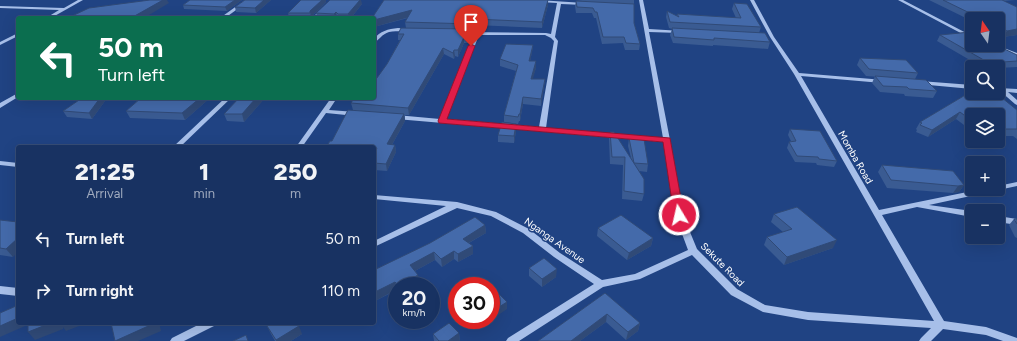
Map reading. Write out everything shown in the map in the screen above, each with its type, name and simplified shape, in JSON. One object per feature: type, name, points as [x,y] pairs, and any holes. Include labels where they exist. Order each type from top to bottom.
[{"type":"street","points":[[52,16],[81,0]]},
{"type":"street","points":[[225,16],[248,0]]},
{"type":"street","points":[[316,16],[333,0]]},
{"type":"street","name":"Momba Road","points":[[752,0],[772,37],[797,74],[941,325]]},
{"type":"street","points":[[900,0],[965,34]]},
{"type":"street","points":[[538,1],[589,4]]},
{"type":"street","points":[[553,37],[559,2]]},
{"type":"street","name":"Sekute Road","points":[[639,4],[647,30],[679,215],[694,251],[734,292],[763,308],[808,316],[941,325],[986,331],[1015,341]]},
{"type":"street","points":[[0,7],[65,9]]},
{"type":"street","points":[[376,39],[380,33],[387,30],[413,31]]},
{"type":"street","points":[[647,30],[686,32]]},
{"type":"street","points":[[453,32],[477,34],[546,34],[553,37],[556,41],[542,130]]},
{"type":"street","points":[[442,121],[477,34]]},
{"type":"street","points":[[0,44],[16,35]]},
{"type":"street","points":[[764,37],[772,37]]},
{"type":"street","points":[[1005,50],[1017,55]]},
{"type":"street","points":[[1010,52],[1017,52]]},
{"type":"street","points":[[797,74],[892,81]]},
{"type":"street","points":[[916,83],[965,86]]},
{"type":"street","points":[[1005,90],[1017,91]]},
{"type":"street","points":[[1005,93],[1017,103]]},
{"type":"street","points":[[0,106],[16,96]]},
{"type":"street","points":[[178,145],[226,100]]},
{"type":"street","points":[[300,145],[333,100]]},
{"type":"street","points":[[325,111],[363,114]]},
{"type":"street","points":[[386,116],[667,140]]},
{"type":"street","points":[[0,163],[16,165]]},
{"type":"street","points":[[1005,187],[1017,184]]},
{"type":"street","points":[[877,213],[965,195]]},
{"type":"street","name":"Nganga Avenue","points":[[376,197],[457,205],[470,207],[493,214],[526,231],[557,255],[601,284]]},
{"type":"street","points":[[376,243],[457,205]]},
{"type":"street","points":[[916,205],[965,213]]},
{"type":"street","points":[[1005,220],[1017,222]]},
{"type":"street","points":[[511,341],[601,284],[637,277],[694,251]]},
{"type":"street","points":[[0,290],[16,292]]},
{"type":"street","points":[[175,341],[207,325]]},
{"type":"street","points":[[924,341],[941,325]]},
{"type":"building","points":[[150,0],[163,0],[135,16],[72,16],[89,8]]},
{"type":"building","points":[[190,0],[235,0],[225,7],[183,5]]},
{"type":"building","points":[[245,0],[264,0],[255,8],[235,7]]},
{"type":"building","points":[[301,0],[322,0],[310,11],[310,13],[288,13]]},
{"type":"building","points":[[330,0],[360,0],[348,14],[338,14],[336,12],[334,14],[316,13]]},
{"type":"building","points":[[384,0],[548,0],[542,22],[474,19],[472,24],[405,22],[412,10],[376,19],[376,16],[373,16]]},
{"type":"building","points":[[943,0],[1002,0],[1017,7],[1017,29],[1007,31],[1005,30],[1005,12],[968,12]]},
{"type":"building","points":[[576,1],[634,4],[634,23],[640,44],[626,43],[624,37],[603,37],[597,12],[595,12],[593,8],[577,7]]},
{"type":"building","points":[[734,3],[747,4],[761,27],[670,22],[667,11],[679,17],[677,14],[741,18]]},
{"type":"building","points":[[401,28],[470,29],[467,37],[464,37],[458,50],[454,50],[453,53],[443,48],[408,108],[351,103],[353,100],[376,100],[376,79],[387,64],[404,34],[398,34]]},
{"type":"building","points":[[672,28],[765,33],[770,42],[674,37]]},
{"type":"building","points":[[965,32],[965,49],[940,35]]},
{"type":"building","points":[[506,44],[533,45],[529,61],[536,61],[531,79],[545,79],[541,99],[523,97],[520,114],[518,117],[504,115],[518,65],[500,59]]},
{"type":"building","points":[[1005,49],[1017,55],[1017,61],[1005,62],[1005,60],[984,60],[970,52],[1005,52]]},
{"type":"building","points":[[860,58],[906,60],[918,73],[869,69]]},
{"type":"building","points":[[875,76],[926,80],[937,91],[909,89],[907,87],[883,86]]},
{"type":"building","points":[[965,95],[965,100],[1005,100],[1017,110],[1017,129],[1005,129],[1005,108],[965,108],[965,116],[960,112],[932,130],[920,125],[922,123],[920,122]]},
{"type":"building","points":[[79,100],[99,100],[89,113],[63,111]]},
{"type":"building","points":[[139,100],[198,100],[182,113],[126,111]]},
{"type":"building","points":[[237,100],[254,100],[242,114],[224,114]]},
{"type":"building","points":[[348,110],[404,114],[387,144],[395,145],[386,164],[376,163],[376,145],[327,145],[330,141],[332,141]]},
{"type":"building","points":[[502,122],[516,124],[514,136],[498,135]]},
{"type":"building","points":[[790,129],[820,131],[837,161],[819,159],[818,157],[797,156],[789,142],[796,141]]},
{"type":"building","points":[[610,132],[614,132],[644,179],[644,194],[624,191],[625,157],[612,157]]},
{"type":"building","points":[[629,138],[644,139],[648,164],[634,163]]},
{"type":"building","points":[[882,165],[953,171],[964,185],[958,186],[891,180]]},
{"type":"building","points":[[797,207],[837,240],[787,257],[767,237],[792,229],[774,214]]},
{"type":"building","points":[[621,215],[653,238],[629,253],[598,228]]},
{"type":"building","points":[[475,217],[485,225],[463,239],[473,246],[458,254],[454,251],[441,259],[434,252],[410,265],[418,275],[415,277],[388,277],[388,286],[376,292],[376,269],[430,243]]},
{"type":"building","points":[[0,220],[16,222],[16,240],[6,249],[0,248]]},
{"type":"building","points":[[544,258],[557,269],[542,279],[529,268]]},
{"type":"building","points":[[605,293],[640,323],[628,332],[607,314],[571,341],[538,341]]},
{"type":"building","points":[[500,295],[507,302],[500,306]]},
{"type":"building","points":[[16,306],[16,319],[0,326],[0,313]]},
{"type":"building","points":[[448,324],[448,329],[455,329],[459,333],[448,341],[439,341],[433,334]]},
{"type":"building","points":[[28,325],[46,325],[28,332]]},
{"type":"building","points":[[111,325],[151,325],[115,341]]},
{"type":"building","points":[[298,325],[299,326],[276,340],[267,326]]},
{"type":"building","points":[[246,335],[248,341],[233,341]]},
{"type":"route","points":[[471,46],[442,121],[667,140],[679,215]]}]
